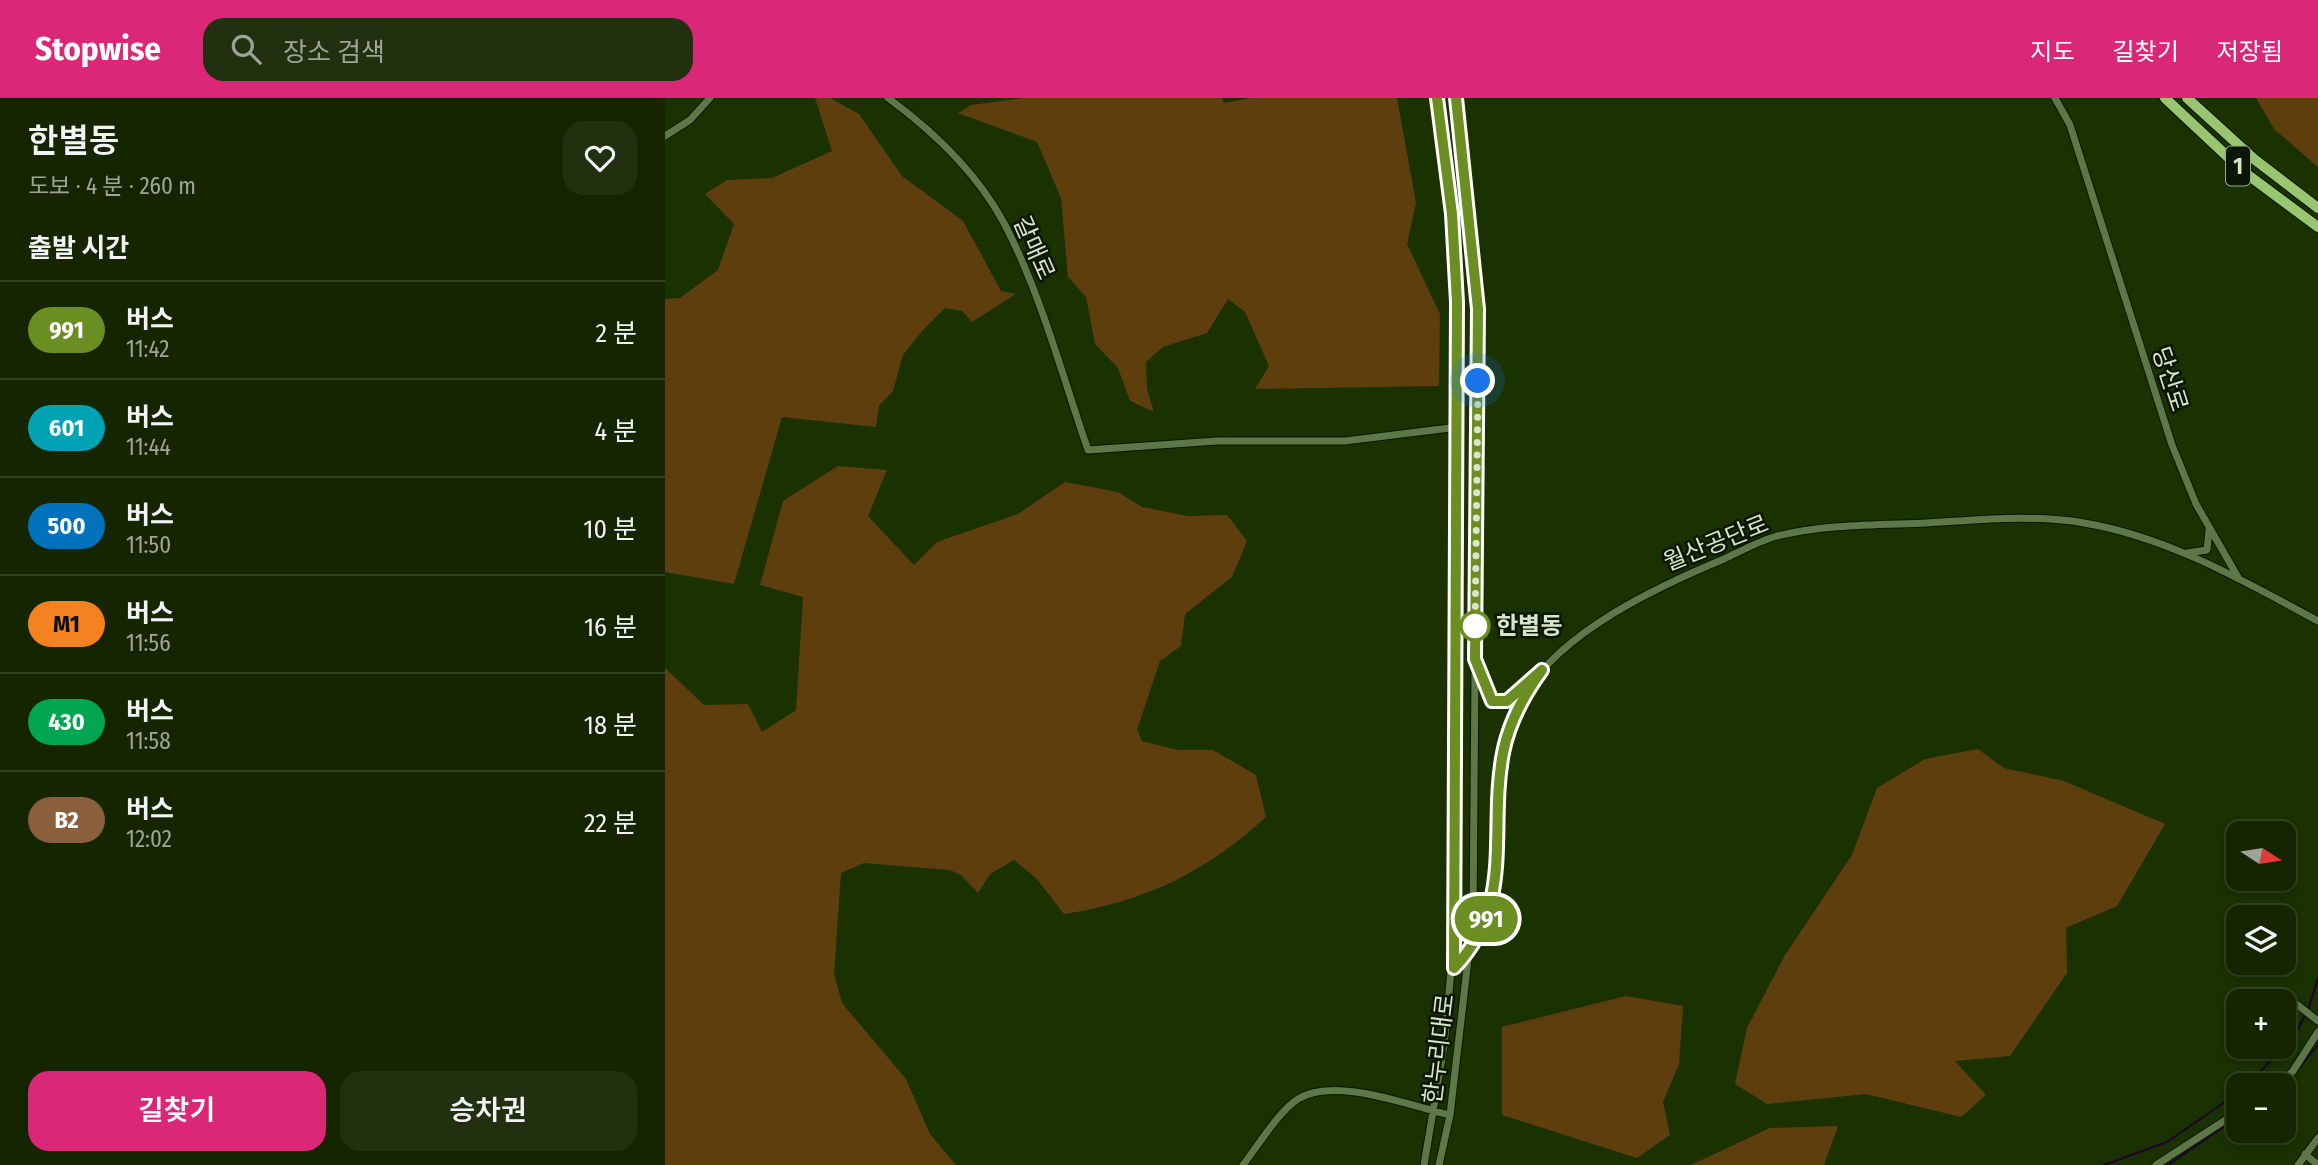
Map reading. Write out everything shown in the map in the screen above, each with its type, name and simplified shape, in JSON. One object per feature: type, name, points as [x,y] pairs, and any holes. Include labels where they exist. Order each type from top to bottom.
[{"type":"highway","name":"1","points":[[2165,98],[2244,172],[2318,227]]},
{"type":"highway","name":"1","points":[[2187,98],[2254,159],[2318,208]]},
{"type":"street","points":[[665,136],[690,120],[710,98]]},
{"type":"street","name":"갈매로","points":[[888,98],[922,123],[947,148],[974,179],[1003,222],[1025,269],[1088,450],[1217,441],[1345,442],[1458,427]]},
{"type":"street","name":"한누리대로","points":[[1424,1165],[1435,1111],[1454,968],[1458,427],[1452,214],[1437,98]]},
{"type":"street","name":"한누리대로","points":[[1439,1165],[1450,1115],[1473,917],[1478,309],[1456,98]]},
{"type":"street","name":"당산로","points":[[2055,98],[2070,125],[2172,445],[2209,526],[2239,579]]},
{"type":"street","name":"월산공단로","points":[[1454,968],[1470,952],[1493,895],[1503,755],[1511,725],[1524,695],[1542,670],[1581,638],[1642,596],[1776,537],[1829,527],[2045,518],[2126,533],[2185,553],[2239,579]]},
{"type":"street","points":[[2185,553],[2207,550],[2209,526]]},
{"type":"street","points":[[2239,579],[2318,621]]},
{"type":"street","points":[[1475,659],[1492,701],[1507,701],[1542,670]]},
{"type":"street","points":[[2296,1004],[2318,1021]]},
{"type":"street","points":[[2291,1073],[2318,1032]]},
{"type":"street","points":[[1243,1165],[1296,1100],[1321,1090],[1350,1092],[1450,1115]]},
{"type":"street","points":[[2156,1165],[2226,1120]]},
{"type":"street","points":[[2298,1165],[2318,1138]]},
{"type":"street","points":[[2305,1154],[2318,1165]]},
{"type":"shaded area","points":[[815,98],[830,98],[859,114],[902,176],[963,221],[1001,291],[1016,294],[972,322],[962,311],[945,308],[903,355],[893,391],[879,406],[876,427],[782,417],[734,584],[665,572],[665,299],[680,298],[718,270],[734,224],[705,194],[727,180],[772,178],[832,151]]},
{"type":"shaded area","points":[[1023,98],[1222,98],[1224,103],[1251,98],[1397,98],[1416,203],[1407,244],[1440,314],[1439,386],[1255,389],[1269,366],[1245,312],[1228,299],[1207,333],[1163,347],[1146,362],[1147,389],[1154,412],[1130,401],[1118,368],[1095,344],[1086,297],[1068,277],[1061,198],[1037,142],[958,113],[971,105]]},
{"type":"shaded area","points":[[2256,98],[2318,98],[2318,167],[2274,129]]},
{"type":"shaded area","points":[[838,466],[887,470],[868,516],[914,565],[937,542],[1018,514],[1065,482],[1118,492],[1142,507],[1188,516],[1227,515],[1247,541],[1232,577],[1185,614],[1181,646],[1160,661],[1137,730],[1142,741],[1178,750],[1213,750],[1256,775],[1266,817],[1220,854],[1173,882],[1122,901],[1064,914],[1036,878],[1014,860],[990,874],[978,893],[961,875],[950,870],[864,863],[841,873],[834,974],[842,1003],[906,1079],[930,1134],[956,1165],[665,1165],[665,668],[704,705],[748,704],[762,732],[796,710],[803,597],[760,585],[783,501]]},
{"type":"shaded area","points":[[1978,749],[2004,768],[2064,781],[2165,824],[2117,906],[2066,928],[2067,973],[2010,1056],[1955,1061],[1986,1095],[1961,1117],[1866,1094],[1767,1104],[1735,1084],[1747,1028],[1785,955],[1852,855],[1877,788],[1925,759]]},
{"type":"shaded area","points":[[1626,996],[1683,1006],[1679,1064],[1663,1102],[1670,1135],[1637,1158],[1502,1115],[1502,1027]]},
{"type":"shaded area","points":[[1838,1126],[1824,1165],[1691,1165],[1770,1128]]},
{"type":"waterway","points":[[2308,1010],[2318,978]]},
{"type":"waterway","points":[[2259,1073],[2296,1033],[2305,1015]]},
{"type":"waterway","points":[[2296,1073],[2318,1044]]},
{"type":"waterway","points":[[2104,1165],[2167,1142],[2226,1101]]},
{"type":"waterway","points":[[2168,1165],[2226,1125]]},
{"type":"bus line","name":"991","points":[[1437,98],[1452,214],[1457,302],[1454,968],[1470,952],[1489,911],[1497,870],[1503,755],[1511,725],[1524,695],[1542,670],[1507,701],[1492,701],[1487,695],[1485,682],[1475,659],[1478,309],[1456,98]]},
{"type":"place","name":"한별동","points":[[1475,626]]},
{"type":"route","points":[[1475,626],[1475,635],[1478,381]]}]
